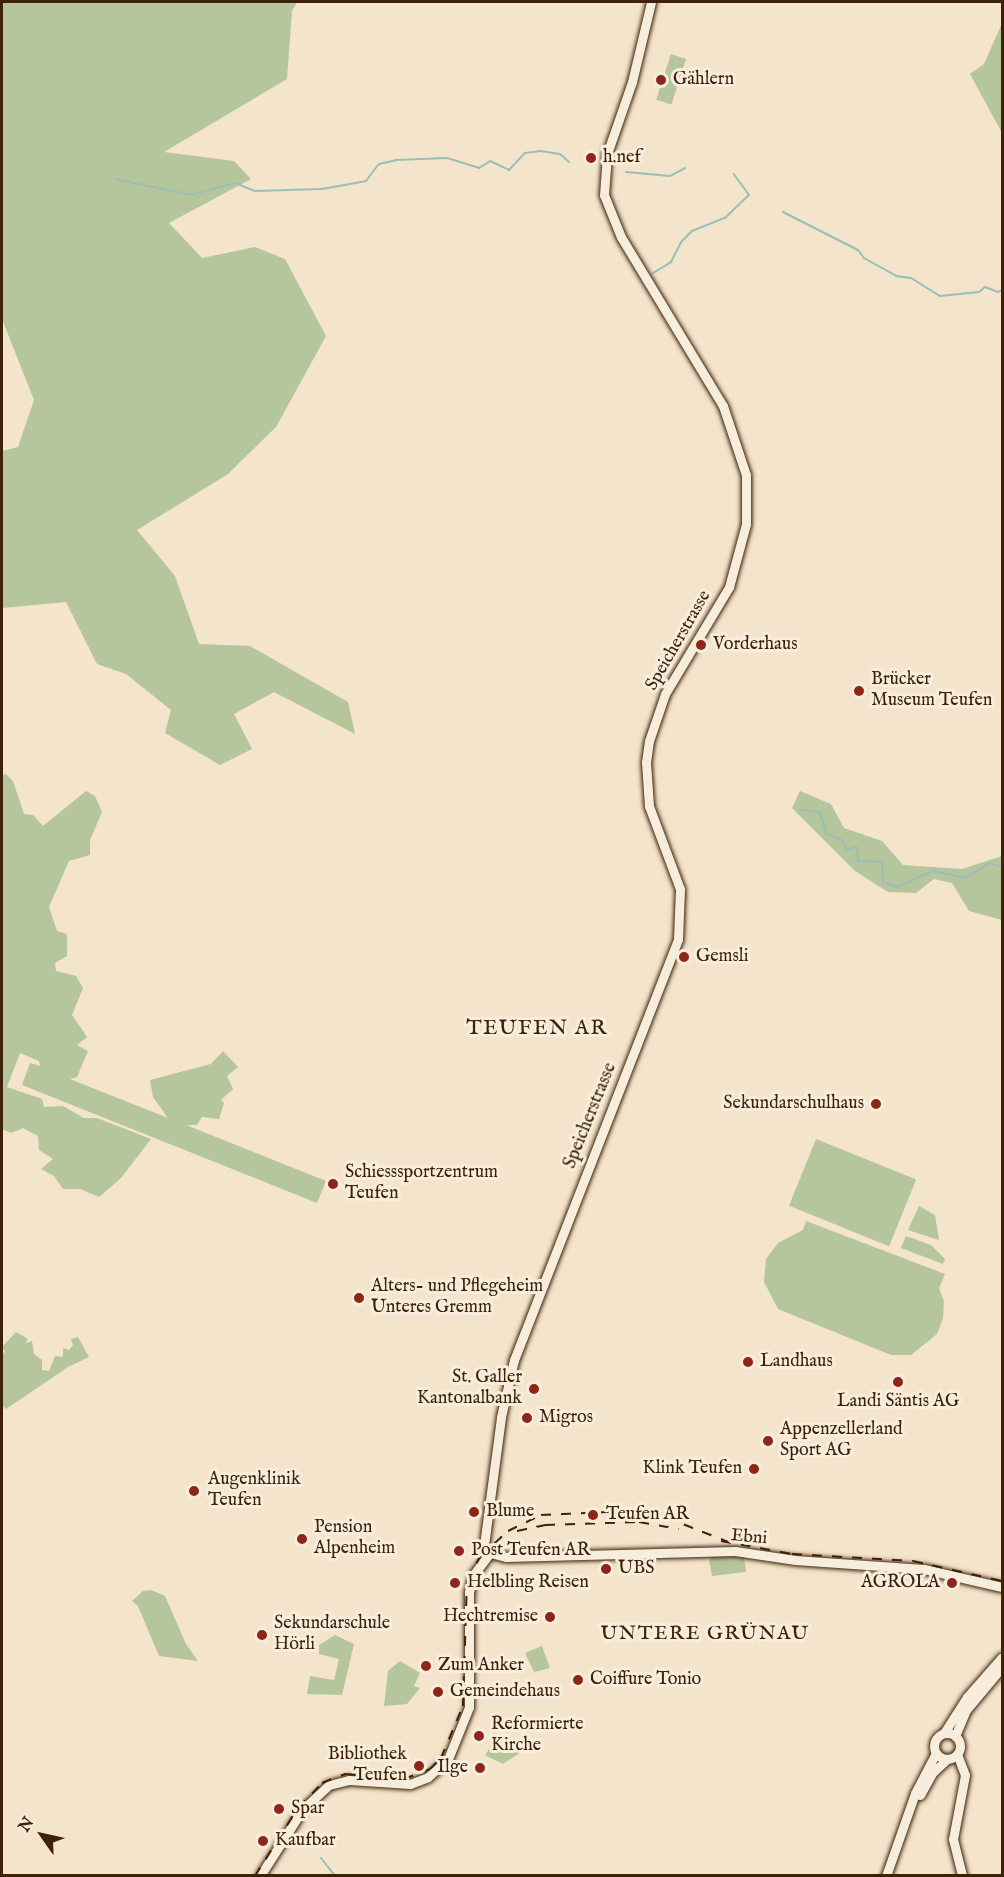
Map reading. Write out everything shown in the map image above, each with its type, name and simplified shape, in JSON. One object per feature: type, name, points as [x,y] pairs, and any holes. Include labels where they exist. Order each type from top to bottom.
[{"type":"main road","name":"Speicherstrasse","points":[[490,1552],[484,1545],[500,1424],[514,1360],[678,939],[680,889],[649,806],[646,762],[649,741],[665,694],[729,587],[746,524],[746,475],[723,406],[606,207],[605,165],[624,105],[651,2]]},
{"type":"main road","name":"Ebni","points":[[490,1552],[506,1557],[735,1551],[795,1560],[924,1569],[1002,1587]]},
{"type":"main road","points":[[260,1875],[302,1810],[328,1786],[349,1780],[410,1784],[428,1777],[448,1759],[469,1707],[470,1585],[490,1552]]},
{"type":"main road","points":[[886,1875],[913,1804],[936,1753],[934,1741],[944,1733],[967,1697],[1002,1657]]},
{"type":"main road","points":[[955,1736],[966,1710],[1002,1667]]},
{"type":"main road","points":[[944,1733],[955,1736],[960,1745],[957,1754],[965,1775],[953,1839],[962,1875]]},
{"type":"main road","points":[[936,1753],[947,1759]]},
{"type":"main road","points":[[913,1804],[947,1759],[957,1754]]},
{"type":"green space","points":[[2,2],[297,2],[292,11],[287,79],[164,152],[234,161],[251,179],[169,223],[202,258],[255,247],[285,259],[326,336],[276,427],[228,474],[137,530],[175,576],[199,644],[250,646],[348,702],[355,734],[274,692],[234,714],[252,749],[220,765],[165,733],[171,710],[126,674],[97,664],[66,602],[2,608],[2,451],[18,447],[34,400],[2,319]]},
{"type":"green space","points":[[1002,23],[1002,133],[970,74],[984,64]]},
{"type":"green space","points":[[671,54],[686,59],[671,105],[656,100]]},
{"type":"green space","points":[[6,774],[13,781],[24,814],[33,815],[43,826],[86,791],[95,796],[102,812],[90,840],[90,855],[69,861],[49,907],[57,931],[67,934],[67,956],[55,963],[56,971],[76,976],[83,988],[72,1015],[87,1037],[77,1045],[88,1051],[77,1077],[70,1079],[168,1118],[153,1097],[150,1080],[211,1064],[223,1051],[238,1067],[227,1076],[233,1089],[221,1100],[224,1103],[219,1119],[202,1117],[197,1125],[186,1125],[326,1181],[317,1203],[22,1085],[30,1063],[40,1066],[39,1061],[20,1053],[7,1087],[42,1099],[44,1107],[63,1106],[84,1118],[97,1118],[151,1139],[121,1178],[99,1197],[80,1189],[63,1189],[54,1176],[41,1169],[53,1159],[39,1150],[38,1136],[23,1128],[11,1133],[2,1129],[2,775]]},
{"type":"green space","points":[[800,791],[831,804],[844,828],[882,841],[903,865],[962,869],[1002,856],[1002,920],[969,911],[952,883],[934,879],[916,893],[888,892],[855,871],[792,808]]},
{"type":"green space","points":[[816,1139],[916,1179],[889,1246],[789,1206]]},
{"type":"green space","points":[[919,1206],[935,1215],[939,1240],[908,1230]]},
{"type":"green space","points":[[806,1221],[945,1274],[939,1288],[944,1301],[943,1318],[937,1334],[911,1355],[891,1355],[778,1309],[764,1282],[766,1259],[778,1243],[803,1230]]},
{"type":"green space","points":[[906,1236],[931,1245],[945,1259],[943,1264],[901,1248]]},
{"type":"green space","points":[[16,1332],[28,1339],[26,1343],[32,1341],[34,1354],[42,1360],[42,1370],[49,1371],[55,1356],[63,1357],[63,1348],[69,1350],[73,1345],[71,1339],[78,1337],[89,1357],[68,1367],[6,1409],[2,1405],[2,1354],[5,1352],[2,1347]]},
{"type":"green space","points":[[713,1556],[744,1556],[746,1572],[712,1576],[709,1560]]},
{"type":"green space","points":[[151,1590],[165,1596],[186,1644],[198,1661],[159,1656],[138,1606],[132,1601],[143,1591]]},
{"type":"green space","points":[[335,1635],[354,1644],[342,1695],[307,1694],[310,1676],[334,1680],[339,1659],[319,1654],[319,1645]]},
{"type":"green space","points":[[542,1646],[550,1668],[534,1672],[525,1653]]},
{"type":"green space","points":[[400,1661],[420,1673],[414,1686],[420,1688],[407,1704],[384,1706],[388,1671]]},
{"type":"green space","points":[[499,1734],[524,1750],[503,1764],[485,1755]]},
{"type":"waterway","points":[[115,179],[191,195],[235,183],[255,191],[322,189],[366,181],[379,164],[396,160],[447,158],[479,168],[490,161],[509,170],[525,153],[541,151],[560,154],[569,162]]},
{"type":"waterway","points":[[626,172],[670,176],[685,168]]},
{"type":"waterway","points":[[653,273],[671,262],[681,242],[692,231],[725,218],[749,195],[734,174]]},
{"type":"waterway","points":[[783,212],[858,250],[864,258],[896,276],[911,278],[940,296],[979,292],[985,287],[998,292],[1002,290]]},
{"type":"waterway","points":[[800,810],[820,812],[826,833],[843,841],[846,850],[857,847],[858,861],[882,862],[883,882],[897,887],[933,871],[966,878],[989,863],[1002,867]]},
{"type":"waterway","points":[[321,1858],[335,1876]]},
{"type":"railway","points":[[255,1876],[298,1808],[322,1783],[345,1774],[404,1779],[430,1769],[441,1758],[463,1706],[467,1581],[480,1557],[508,1531],[541,1515],[630,1511],[665,1517],[728,1542]]},
{"type":"railway","points":[[517,1531],[545,1525],[639,1522],[678,1529]]},
{"type":"railway","points":[[721,1541],[792,1554],[913,1561],[1002,1581]]},
{"type":"place","name":"Gählern","points":[[661,80]]},
{"type":"place","name":"h.nef","points":[[591,158]]},
{"type":"place","name":"Vorderhaus","points":[[701,645]]},
{"type":"place","name":"Brücker Museum Teufen","points":[[859,691]]},
{"type":"place","name":"Gemsli","points":[[684,957]]},
{"type":"place","name":"Sekundarschulhaus","points":[[876,1104]]},
{"type":"place","name":"Schiesssportzentrum Teufen","points":[[333,1184]]},
{"type":"place","name":"Alters- und Pflegeheim Unteres Gremm","points":[[359,1298]]},
{"type":"place","name":"Landhaus","points":[[748,1362]]},
{"type":"place","name":"Landi Säntis AG","points":[[898,1382]]},
{"type":"place","name":"St. Galler Kantonalbank","points":[[534,1389]]},
{"type":"place","name":"Migros","points":[[527,1418]]},
{"type":"place","name":"Appenzellerland Sport AG","points":[[768,1441]]},
{"type":"place","name":"Klink Teufen","points":[[754,1469]]},
{"type":"place","name":"Augenklinik Teufen","points":[[194,1491]]},
{"type":"place","name":"Blume","points":[[474,1512]]},
{"type":"place","name":"Teufen AR","points":[[593,1515]]},
{"type":"place","name":"Pension Alpenheim","points":[[302,1539]]},
{"type":"place","name":"Post Teufen AR","points":[[459,1551]]},
{"type":"place","name":"UBS","points":[[606,1569]]},
{"type":"place","name":"Helbling Reisen","points":[[455,1583]]},
{"type":"place","name":"AGROLA","points":[[952,1583]]},
{"type":"place","name":"Hechtremise","points":[[550,1617]]},
{"type":"place","name":"Sekundarschule Hörli","points":[[262,1635]]},
{"type":"place","name":"Zum Anker","points":[[426,1666]]},
{"type":"place","name":"Coiffure Tonio","points":[[578,1680]]},
{"type":"place","name":"Gemeindehaus","points":[[438,1692]]},
{"type":"place","name":"Reformierte Kirche","points":[[479,1736]]},
{"type":"place","name":"Bibliothek Teufen","points":[[419,1766]]},
{"type":"place","name":"Ilge","points":[[480,1768]]},
{"type":"place","name":"Spar","points":[[279,1809]]},
{"type":"place","name":"Kaufbar","points":[[263,1841]]},
{"type":"district","name":"TEUFEN AR","points":[[537,1029]]},
{"type":"district","name":"UNTERE GRÜNAU","points":[[705,1633]]}]
